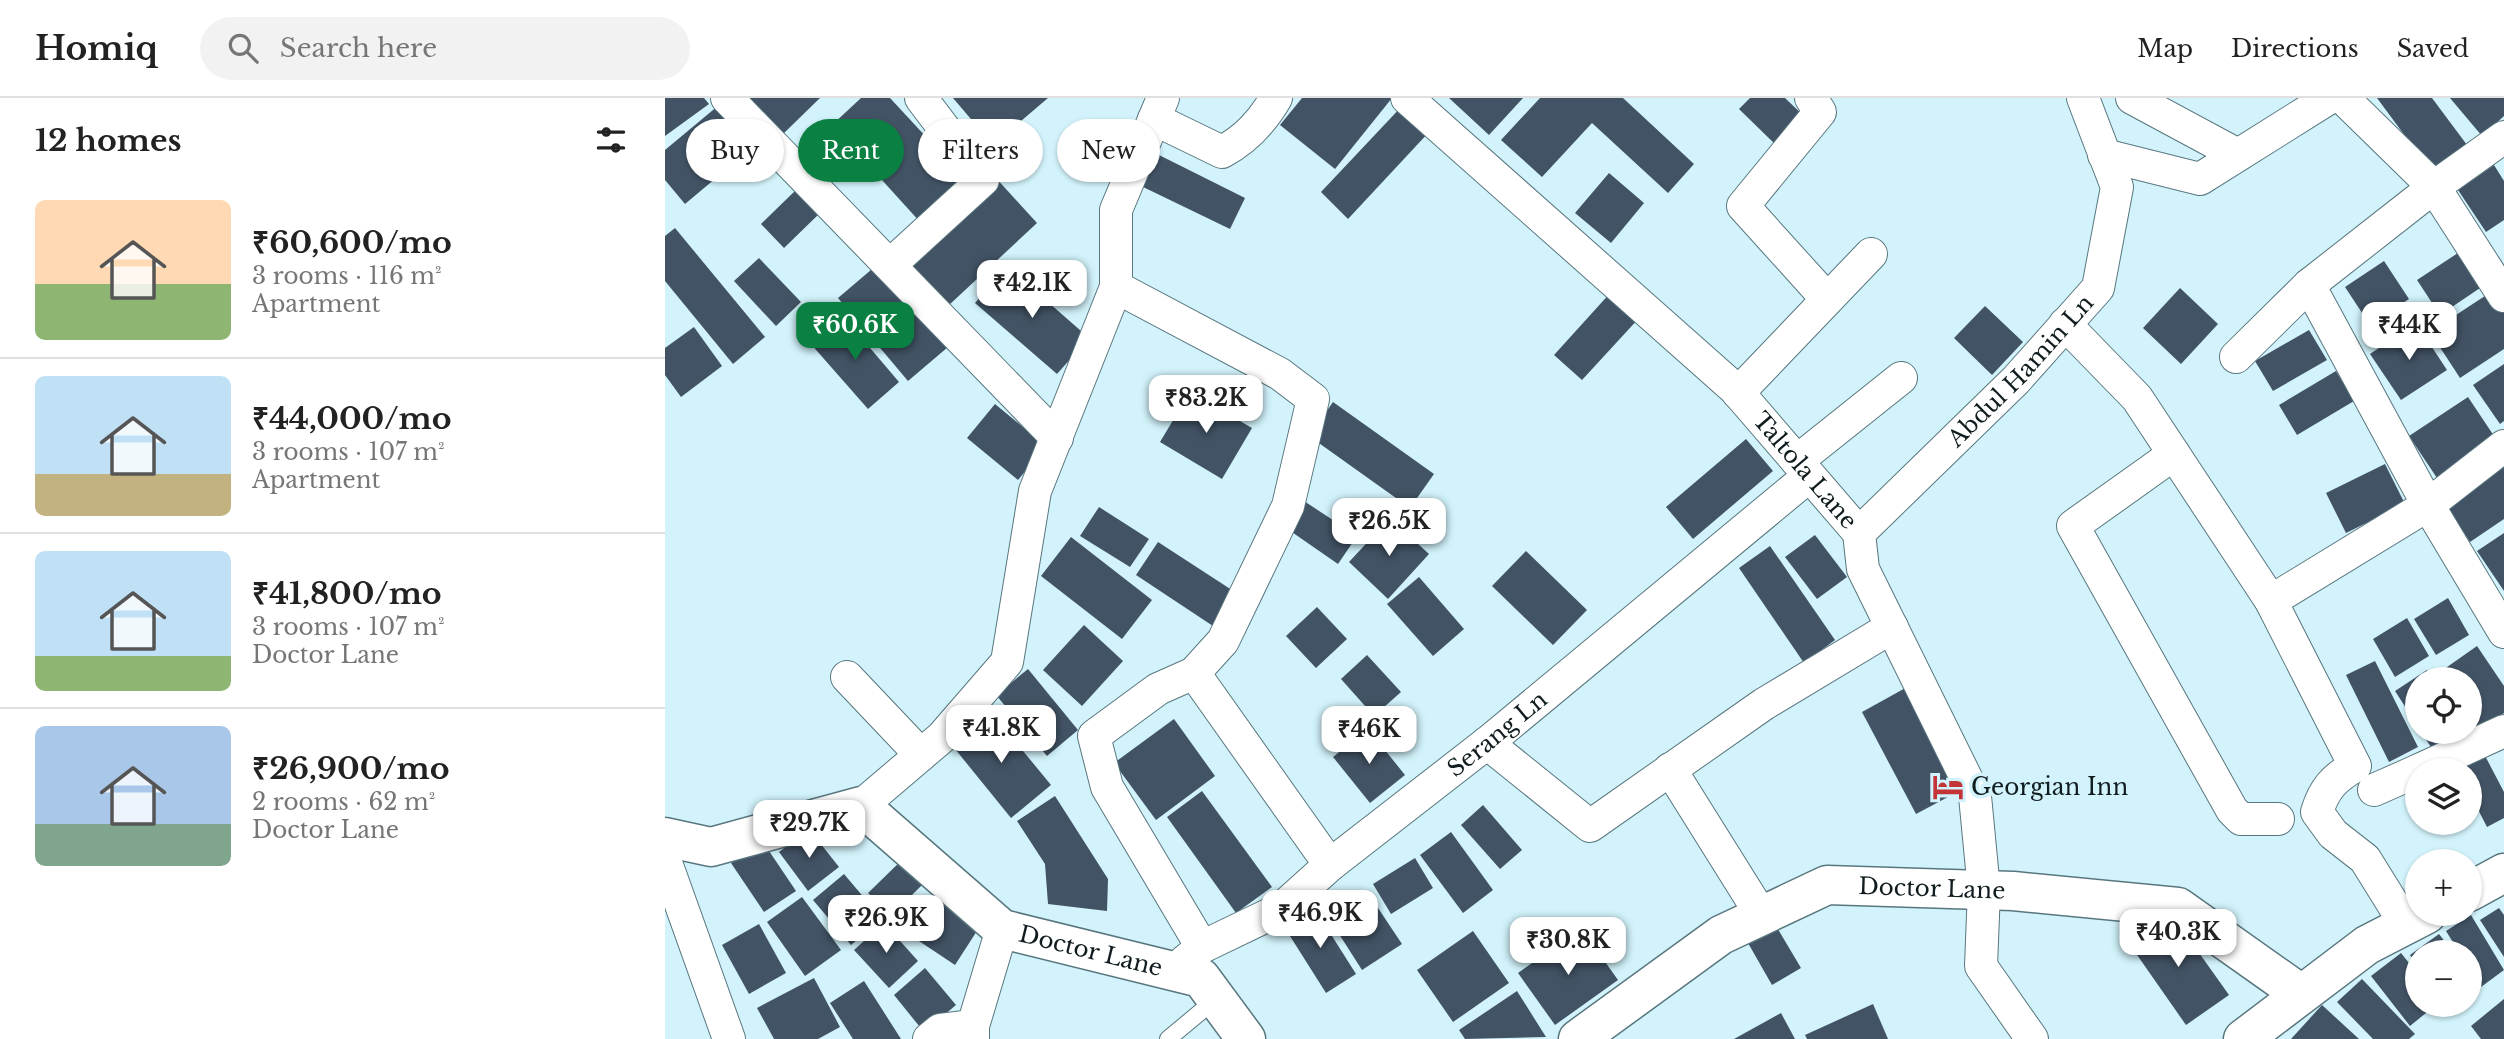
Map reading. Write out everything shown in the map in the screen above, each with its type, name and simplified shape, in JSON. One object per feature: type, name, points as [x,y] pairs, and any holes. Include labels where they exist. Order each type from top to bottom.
[{"type":"street","points":[[727,98],[1057,438]]},
{"type":"street","points":[[890,265],[983,180],[922,98]]},
{"type":"street","points":[[665,837],[711,847],[861,806],[942,737],[1007,662],[1035,491],[1116,287],[1116,210],[1158,108],[1222,152],[1241,142],[1265,117],[1276,98]]},
{"type":"street","name":"Taltola Lane","points":[[1407,98],[1738,393],[1859,533],[1863,569],[1975,796],[1984,890],[1981,966],[2032,1039]]},
{"type":"street","points":[[1811,98],[1820,112],[1743,206],[1827,299]]},
{"type":"street","name":"Abdul Hamin Ln","points":[[1859,533],[2016,380],[2098,288],[2117,187],[2083,98]]},
{"type":"street","points":[[2132,98],[2238,155]]},
{"type":"street","points":[[2104,155],[2200,179],[2329,98]]},
{"type":"street","points":[[2343,98],[2434,187],[2494,258],[2504,296]]},
{"type":"street","points":[[2236,357],[2309,285],[2434,187],[2504,137]]},
{"type":"street","points":[[1738,393],[1871,254]]},
{"type":"street","points":[[2309,285],[2428,505],[2504,632]]},
{"type":"street","points":[[1116,287],[1280,374],[1313,399],[1288,506],[1223,641],[1194,673],[1158,689],[1094,736],[1107,787],[1202,947]]},
{"type":"street","points":[[2065,324],[2137,398],[2271,601],[2355,766],[2340,775],[2323,792],[2317,812],[2333,834],[2365,859],[2405,906]]},
{"type":"street","name":"Serang Ln","points":[[1173,971],[1202,947],[1281,909],[1330,865],[1487,743],[1803,468],[1901,378]]},
{"type":"street","points":[[2271,601],[2428,505],[2504,446]]},
{"type":"street","points":[[2174,454],[2073,526],[2232,810],[2241,819],[2278,819]]},
{"type":"street","points":[[1487,743],[1590,826],[1764,704],[1892,627]]},
{"type":"street","points":[[1194,673],[1330,865]]},
{"type":"street","points":[[847,677],[921,755]]},
{"type":"street","points":[[2446,758],[2504,731]]},
{"type":"street","points":[[1670,769],[1762,916]]},
{"type":"street","points":[[2374,790],[2405,777]]},
{"type":"street","name":"Doctor Lane","points":[[861,806],[1002,929],[1201,978],[1246,1039]]},
{"type":"street","points":[[665,860],[674,913],[729,1039]]},
{"type":"street","points":[[2482,884],[2504,873]]},
{"type":"street","name":"Doctor Lane","points":[[1583,1038],[1721,935],[1827,885],[1984,890],[2178,907],[2301,994]]},
{"type":"street","points":[[2242,1039],[2367,945],[2405,925]]},
{"type":"street","points":[[929,1039],[940,1030],[973,1032],[1002,929]]},
{"type":"lane","points":[[1168,1039],[1216,999]]},
{"type":"building","points":[[665,98],[704,98],[709,104],[665,136]]},
{"type":"building","points":[[746,98],[820,98],[784,133],[784,119],[766,119]]},
{"type":"building","points":[[861,98],[890,98],[918,128],[918,182],[966,182],[921,223],[884,182],[904,182],[904,119],[838,119]]},
{"type":"building","points":[[953,98],[1048,98],[1023,119],[971,119]]},
{"type":"building","points":[[1302,98],[1392,98],[1335,169],[1280,125]]},
{"type":"building","points":[[1449,98],[1523,98],[1489,135]]},
{"type":"building","points":[[1540,98],[1623,98],[1694,164],[1668,193],[1592,123],[1542,177],[1501,140]]},
{"type":"building","points":[[1750,98],[1785,98],[1807,119],[1779,148],[1739,109]]},
{"type":"building","points":[[2377,98],[2432,98],[2470,149],[2434,175]]},
{"type":"building","points":[[2450,98],[2504,98],[2504,116],[2482,136]]},
{"type":"building","points":[[719,105],[730,119],[702,119]]},
{"type":"building","points":[[1403,105],[1430,131],[1348,219],[1321,192]]},
{"type":"building","points":[[686,132],[686,182],[711,182],[685,204],[665,180],[665,150]]},
{"type":"building","points":[[1160,156],[1245,198],[1230,229],[1141,186],[1143,182],[1160,182]]},
{"type":"building","points":[[2494,165],[2504,181],[2504,220],[2486,232],[2458,190]]},
{"type":"building","points":[[1609,173],[1644,203],[1611,243],[1575,213]]},
{"type":"building","points":[[990,182],[1000,182],[1037,223],[948,306],[906,260]]},
{"type":"building","points":[[798,188],[821,212],[784,248],[761,224]]},
{"type":"building","points":[[675,228],[765,337],[733,364],[665,281],[665,236]]},
{"type":"building","points":[[2464,249],[2486,284],[2440,315],[2417,280]]},
{"type":"building","points":[[759,258],[801,302],[776,326],[734,281]]},
{"type":"building","points":[[2384,261],[2409,299],[2370,325],[2345,287]]},
{"type":"building","points":[[878,264],[948,347],[908,381],[838,298]]},
{"type":"building","points":[[1007,266],[1089,338],[1057,374],[975,303]]},
{"type":"building","points":[[2180,288],[2218,324],[2181,364],[2143,328]]},
{"type":"building","points":[[1612,291],[1640,317],[1582,380],[1554,355]]},
{"type":"building","points":[[2491,292],[2504,312],[2504,349],[2460,378],[2430,332]]},
{"type":"building","points":[[1985,306],[2023,342],[1992,375],[1954,338]]},
{"type":"building","points":[[842,315],[899,382],[868,409],[810,343]]},
{"type":"building","points":[[2416,323],[2447,370],[2401,400],[2370,354]]},
{"type":"building","points":[[694,327],[722,366],[681,397],[665,375],[665,348]]},
{"type":"building","points":[[2309,330],[2327,360],[2273,391],[2255,361]]},
{"type":"building","points":[[2504,364],[2504,421],[2500,424],[2473,385]]},
{"type":"building","points":[[2336,371],[2354,401],[2297,435],[2279,405]]},
{"type":"building","points":[[1190,392],[1252,428],[1222,479],[1160,442]]},
{"type":"building","points":[[2468,397],[2496,439],[2437,478],[2409,436]]},
{"type":"building","points":[[1333,402],[1434,474],[1410,508],[1309,436]]},
{"type":"building","points":[[995,404],[1046,446],[1018,480],[967,438]]},
{"type":"building","points":[[1746,439],[1773,471],[1693,539],[1666,507]]},
{"type":"building","points":[[2385,464],[2405,504],[2346,533],[2326,493]]},
{"type":"building","points":[[2504,465],[2504,519],[2470,542],[2445,504]]},
{"type":"building","points":[[1304,501],[1357,536],[1338,564],[1286,528]]},
{"type":"building","points":[[1099,507],[1149,539],[1130,567],[1080,536]]},
{"type":"building","points":[[1390,518],[1429,554],[1388,599],[1349,562]]},
{"type":"building","points":[[2504,533],[2504,591],[2477,551]]},
{"type":"building","points":[[1815,535],[1847,577],[1817,599],[1785,557]]},
{"type":"building","points":[[1071,537],[1152,600],[1122,639],[1041,576]]},
{"type":"building","points":[[1158,542],[1238,594],[1216,628],[1136,575]]},
{"type":"building","points":[[1770,546],[1835,640],[1804,663],[1739,568]]},
{"type":"building","points":[[1526,551],[1587,610],[1553,645],[1492,586]]},
{"type":"building","points":[[1419,577],[1464,629],[1433,656],[1387,604]]},
{"type":"building","points":[[2448,598],[2469,635],[2436,655],[2414,619]]},
{"type":"building","points":[[1317,607],[1347,639],[1316,668],[1286,636]]},
{"type":"building","points":[[2407,618],[2429,656],[2411,667],[2405,667],[2405,671],[2395,677],[2373,639]]},
{"type":"building","points":[[1084,625],[1123,661],[1082,706],[1043,670]]},
{"type":"building","points":[[2477,646],[2504,686],[2504,713],[2482,727],[2482,667],[2447,667]]},
{"type":"building","points":[[1367,655],[1401,692],[1374,716],[1341,679]]},
{"type":"building","points":[[2375,661],[2405,721],[2405,744],[2416,744],[2418,747],[2389,762],[2346,675]]},
{"type":"building","points":[[1028,669],[1078,730],[1047,756],[996,695]]},
{"type":"building","points":[[2405,684],[2405,706],[2395,691]]},
{"type":"building","points":[[1909,686],[1963,789],[1916,814],[1862,712]]},
{"type":"building","points":[[991,712],[1051,785],[1011,818],[951,744]]},
{"type":"building","points":[[1174,719],[1215,776],[1156,820],[1114,763]]},
{"type":"building","points":[[1368,729],[1405,775],[1370,803],[1333,757]]},
{"type":"building","points":[[2429,744],[2449,744],[2435,753]]},
{"type":"building","points":[[2482,750],[2504,792],[2504,818],[2487,827],[2482,817],[2482,758],[2466,758]]},
{"type":"building","points":[[1202,791],[1272,887],[1236,913],[1167,817]]},
{"type":"building","points":[[1055,796],[1108,879],[1107,911],[1048,904],[1045,864],[1017,821]]},
{"type":"building","points":[[1483,805],[1522,850],[1500,869],[1461,825]]},
{"type":"building","points":[[809,829],[839,867],[808,891],[779,852]]},
{"type":"building","points":[[1451,832],[1493,890],[1463,913],[1420,855]]},
{"type":"building","points":[[763,842],[796,891],[764,912],[731,863]]},
{"type":"building","points":[[905,857],[927,880],[891,916],[868,893]]},
{"type":"building","points":[[1415,858],[1433,888],[1391,914],[1373,884]]},
{"type":"building","points":[[844,874],[882,919],[851,945],[813,900]]},
{"type":"building","points":[[942,892],[984,920],[955,965],[913,937]]},
{"type":"building","points":[[802,897],[841,950],[805,976],[767,922]]},
{"type":"building","points":[[1313,906],[1356,974],[1326,993],[1283,925]]},
{"type":"building","points":[[1378,908],[1402,944],[1362,970],[1339,934]]},
{"type":"building","points":[[2499,908],[2504,915],[2504,957],[2482,923],[2482,919]]},
{"type":"building","points":[[2170,912],[2229,995],[2186,1025],[2128,942]]},
{"type":"building","points":[[1772,919],[1801,968],[1772,985],[1744,936]]},
{"type":"building","points":[[884,923],[918,961],[889,988],[854,950]]},
{"type":"building","points":[[759,924],[786,973],[749,994],[722,945]]},
{"type":"building","points":[[2454,926],[2478,926],[2504,970],[2482,986],[2482,940],[2452,940],[2446,931]]},
{"type":"building","points":[[1581,928],[1618,980],[1555,1025],[1518,973]]},
{"type":"building","points":[[1473,931],[1509,983],[1453,1022],[1417,970]]},
{"type":"building","points":[[2439,934],[2444,940],[2431,940]]},
{"type":"building","points":[[2401,953],[2405,958],[2405,1017],[2421,1017],[2410,1026],[2371,976]]},
{"type":"building","points":[[925,968],[956,1005],[924,1032],[894,995]]},
{"type":"building","points":[[814,978],[840,1027],[818,1039],[774,1039],[757,1008]]},
{"type":"building","points":[[2362,979],[2415,1034],[2409,1039],[2373,1039],[2337,1002]]},
{"type":"building","points":[[864,981],[901,1039],[853,1039],[830,1003]]},
{"type":"building","points":[[1517,991],[1546,1037],[1465,1039],[1459,1030]]},
{"type":"building","points":[[2504,999],[2504,1039],[2481,1039],[2471,1026]]},
{"type":"building","points":[[1873,1004],[1888,1039],[1807,1039],[1805,1035]]},
{"type":"building","points":[[2322,1005],[2359,1039],[2291,1039]]},
{"type":"building","points":[[1781,1013],[1795,1039],[1734,1039]]},
{"type":"place","name":"Georgian Inn","points":[[1948,787]]}]
